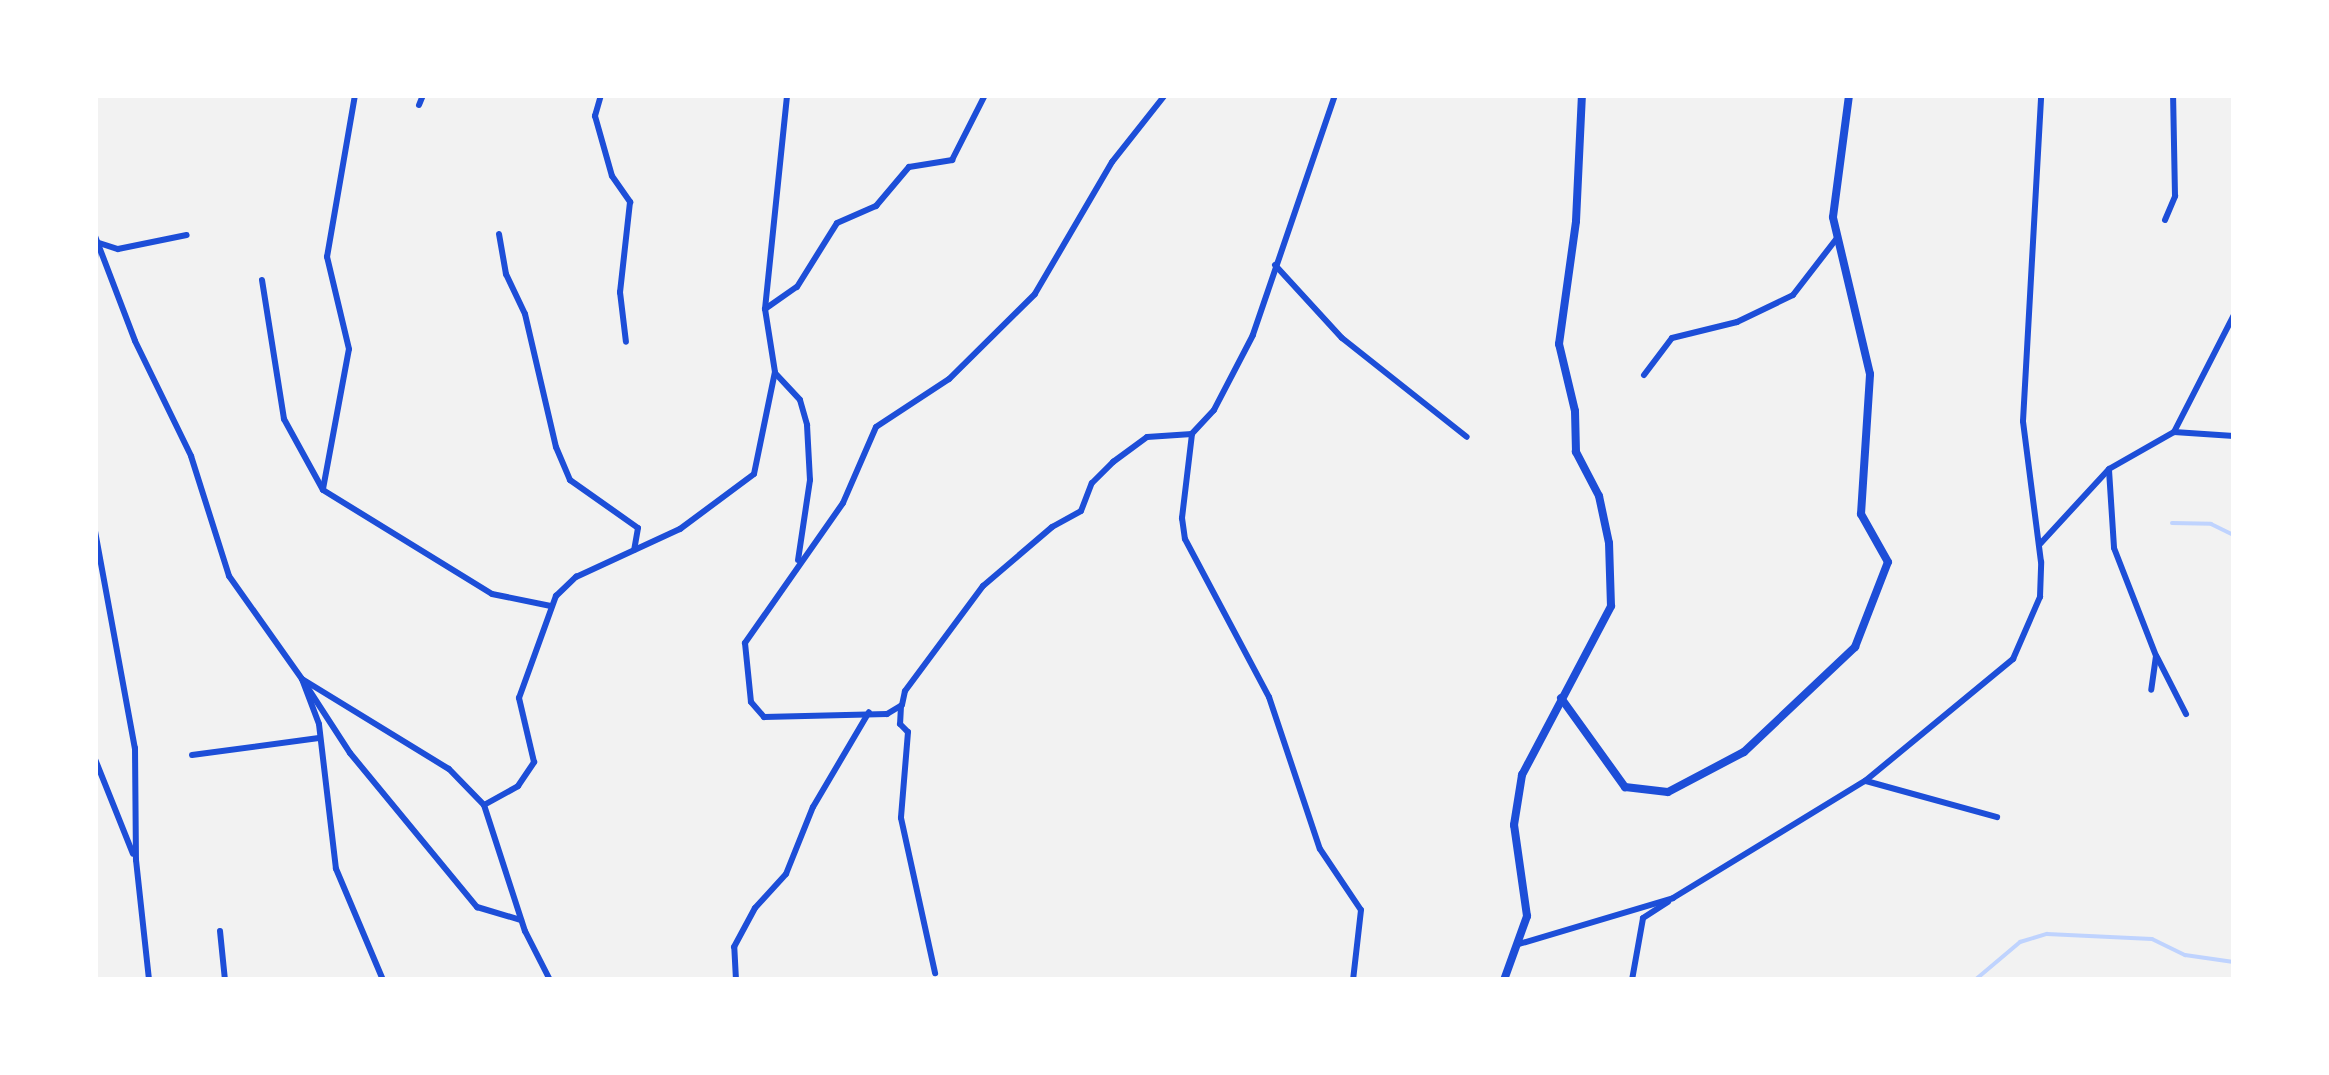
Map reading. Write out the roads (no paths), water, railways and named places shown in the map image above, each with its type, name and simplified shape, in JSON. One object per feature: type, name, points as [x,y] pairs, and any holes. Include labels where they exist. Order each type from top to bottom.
[{"type":"street","points":[[323,490],[349,348],[327,257],[355,95]]},
{"type":"street","points":[[419,105],[423,95]]},
{"type":"street","points":[[602,95],[595,116],[599,132],[612,176],[630,202],[620,292],[626,342]]},
{"type":"street","points":[[484,805],[518,786],[534,762],[519,698],[551,606],[576,578],[712,509],[754,474],[775,372],[765,309],[787,95]]},
{"type":"street","points":[[765,309],[797,287],[837,223],[876,206],[910,167],[952,160],[985,95]]},
{"type":"street","points":[[902,705],[887,714],[764,718],[750,702],[745,643],[798,561],[843,503],[876,428],[949,380],[1048,279],[1112,162],[1165,95]]},
{"type":"street","points":[[1335,95],[1236,374],[1192,434],[1182,518],[1185,539],[1269,697],[1320,849],[1361,910],[1353,980]]},
{"type":"street","points":[[1504,980],[1527,916],[1514,825],[1522,775],[1611,606],[1609,543],[1599,496],[1576,452],[1575,410],[1559,344],[1576,221],[1582,95]]},
{"type":"street","points":[[1562,698],[1625,787],[1668,792],[1744,752],[1855,647],[1888,562],[1861,514],[1870,374],[1837,238],[1838,145],[1849,95]]},
{"type":"street","points":[[1632,980],[1643,918],[1864,781],[2013,659],[2040,597],[2039,545],[2023,422],[2041,95]]},
{"type":"street","points":[[2165,220],[2175,196],[2173,95]]},
{"type":"street","points":[[95,240],[118,249],[187,234]]},
{"type":"street","points":[[499,234],[506,274],[526,314],[556,447],[570,480],[638,528],[634,551]]},
{"type":"street","points":[[1644,375],[1672,338],[1737,322],[1792,294],[1837,238]]},
{"type":"street","points":[[95,240],[95,259]]},
{"type":"street","points":[[95,240],[135,341],[184,439],[229,576],[350,753],[477,907],[522,920]]},
{"type":"street","points":[[1275,265],[1342,338],[1466,438]]},
{"type":"street","points":[[262,280],[284,419],[323,490],[492,594],[551,606]]},
{"type":"street","points":[[2039,545],[2109,469],[2174,432],[2234,315]]},
{"type":"street","points":[[775,372],[800,400],[807,425],[810,480],[798,561]]},
{"type":"street","points":[[2174,432],[2234,436]]},
{"type":"street","points":[[934,973],[901,818],[908,732],[900,724],[904,691],[983,586],[1052,527],[1081,512],[1092,483],[1113,462],[1147,437],[1192,434]]},
{"type":"street","points":[[2109,469],[2114,548],[2156,656],[2186,714]]},
{"type":"street","points":[[95,531],[135,748],[136,860],[149,980]]},
{"type":"street","points":[[2151,690],[2156,656]]},
{"type":"street","points":[[302,679],[319,738],[336,868],[383,980]]},
{"type":"street","points":[[302,679],[449,769],[484,805],[522,920],[550,980]]},
{"type":"street","points":[[736,980],[734,947],[756,908],[786,874],[813,807],[869,712]]},
{"type":"street","points":[[192,754],[319,738]]},
{"type":"street","points":[[95,759],[136,860]]},
{"type":"street","points":[[1864,781],[1996,816]]},
{"type":"street","points":[[1519,944],[1673,898]]},
{"type":"street","points":[[220,931],[225,980]]},
{"type":"waterway","points":[[2172,523],[2211,524],[2234,535]]},
{"type":"waterway","points":[[1975,980],[2020,942],[2047,934],[2152,939],[2185,955],[2234,962]]}]
